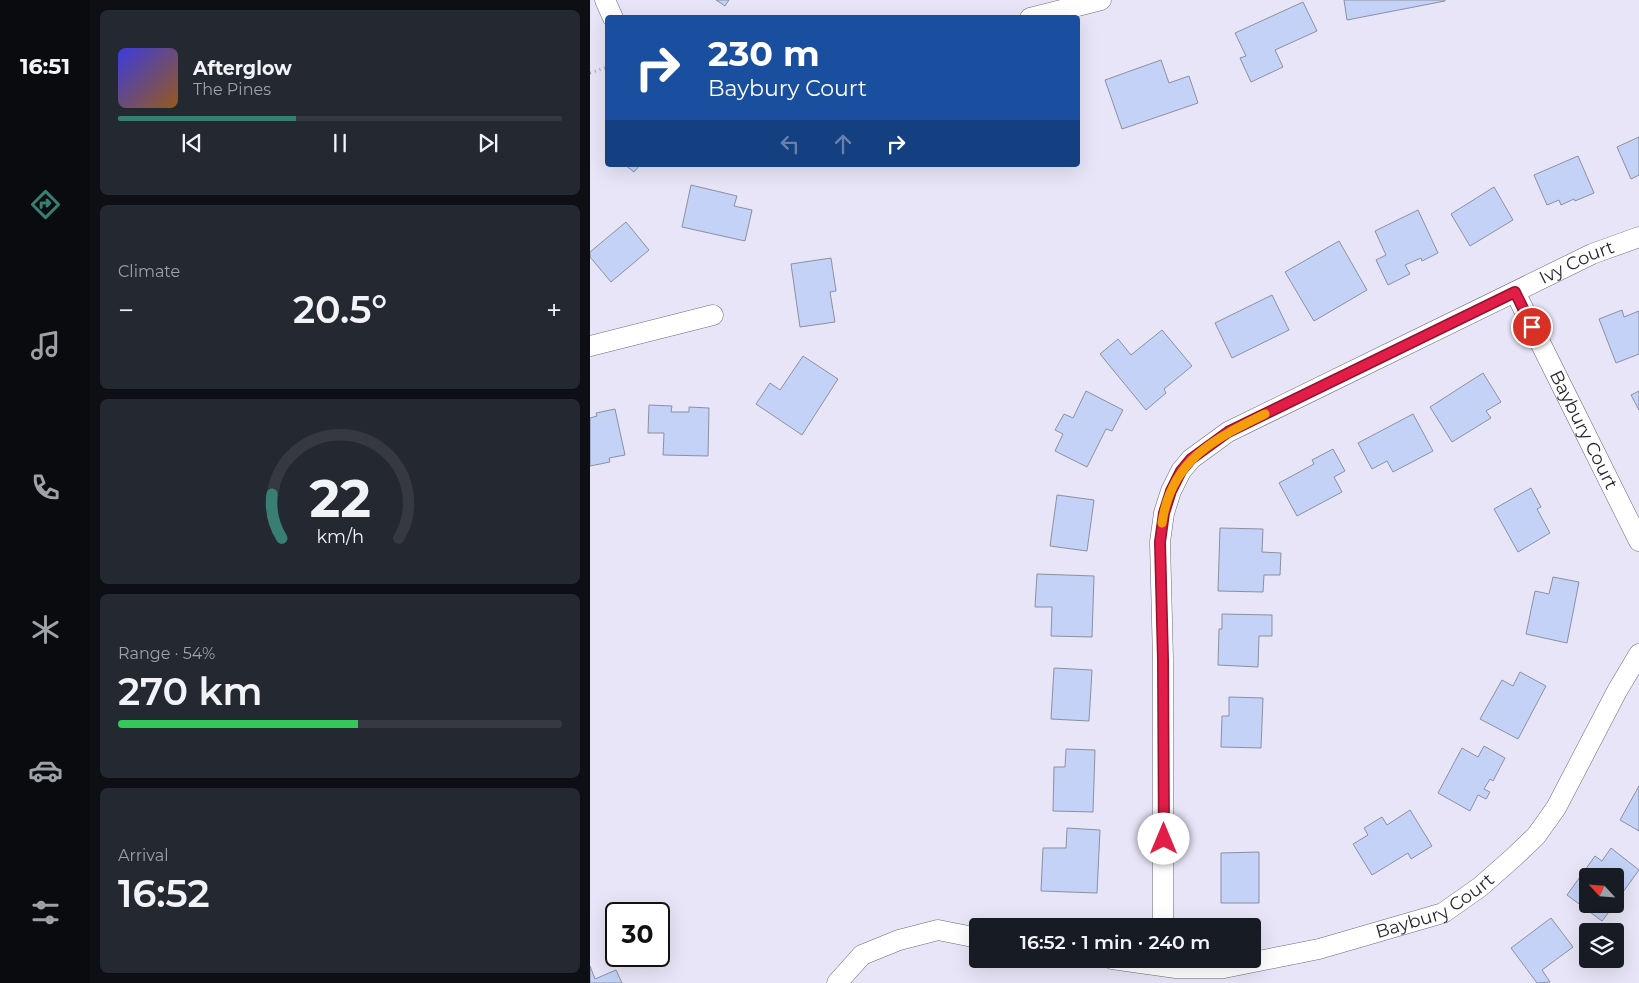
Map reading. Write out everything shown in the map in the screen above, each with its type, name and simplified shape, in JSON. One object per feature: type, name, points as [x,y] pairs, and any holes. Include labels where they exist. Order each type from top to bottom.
[{"type":"street","points":[[605,0],[612,15]]},
{"type":"street","points":[[1042,15],[1101,0]]},
{"type":"street","name":"Ivy Court","points":[[1164,918],[1163,660],[1160,542],[1164,513],[1171,491],[1181,471],[1191,459],[1228,432],[1592,254],[1639,238]]},
{"type":"street","name":"Baybury Court","points":[[1515,292],[1639,541]]},
{"type":"street","points":[[590,346],[713,315]]},
{"type":"street","name":"Baybury Court","points":[[1261,961],[1319,949],[1443,912],[1480,887],[1536,836],[1556,808],[1617,691],[1639,654]]},
{"type":"street","points":[[837,983],[862,955],[899,940],[938,930],[969,936]]},
{"type":"path","points":[[590,73],[605,68]]},
{"type":"building","points":[[716,0],[729,0],[725,6]]},
{"type":"building","points":[[1344,0],[1445,0],[1445,1],[1347,20]]},
{"type":"building","points":[[1303,2],[1317,31],[1275,50],[1283,67],[1251,82],[1240,58],[1246,56],[1235,33]]},
{"type":"building","points":[[1161,60],[1169,83],[1189,76],[1198,103],[1122,129],[1105,80]]},
{"type":"building","points":[[1639,137],[1639,175],[1631,179],[1617,147]]},
{"type":"building","points":[[1578,156],[1594,193],[1561,205],[1559,200],[1547,205],[1534,175]]},
{"type":"building","points":[[628,167],[638,167],[634,172]]},
{"type":"building","points":[[691,185],[737,196],[734,206],[752,210],[745,241],[682,227]]},
{"type":"building","points":[[1494,187],[1513,220],[1470,246],[1451,214]]},
{"type":"building","points":[[1418,210],[1438,253],[1422,261],[1421,258],[1405,265],[1410,274],[1388,285],[1376,260],[1386,255],[1375,231]]},
{"type":"building","points":[[626,222],[649,250],[611,282],[590,257],[590,252]]},
{"type":"building","points":[[1339,241],[1367,290],[1314,321],[1285,272]]},
{"type":"building","points":[[831,258],[836,291],[830,292],[835,322],[800,327],[791,264]]},
{"type":"building","points":[[1272,295],[1289,330],[1232,358],[1215,323]]},
{"type":"building","points":[[1622,310],[1624,317],[1639,311],[1639,354],[1616,363],[1599,319]]},
{"type":"building","points":[[1162,330],[1192,366],[1164,389],[1166,393],[1146,410],[1100,354],[1118,339],[1131,355]]},
{"type":"building","points":[[803,356],[838,379],[802,435],[756,404],[770,383],[780,390]]},
{"type":"building","points":[[1483,373],[1501,402],[1486,411],[1491,418],[1452,442],[1430,407]]},
{"type":"building","points":[[1086,391],[1123,410],[1112,431],[1106,429],[1087,467],[1055,451],[1063,434],[1055,430],[1064,414],[1073,418]]},
{"type":"building","points":[[1639,391],[1639,410],[1631,395]]},
{"type":"building","points":[[649,405],[672,406],[671,412],[689,412],[689,407],[709,408],[708,456],[663,455],[664,433],[648,433]]},
{"type":"building","points":[[615,409],[625,455],[609,458],[610,462],[590,466],[590,418],[597,416],[596,413]]},
{"type":"building","points":[[1413,414],[1433,451],[1393,472],[1387,461],[1372,469],[1358,443]]},
{"type":"building","points":[[1333,449],[1345,471],[1334,477],[1342,492],[1297,516],[1279,483],[1314,464],[1312,460]]},
{"type":"building","points":[[1531,488],[1541,507],[1537,509],[1550,533],[1518,552],[1494,509]]},
{"type":"building","points":[[1057,495],[1094,500],[1087,551],[1050,546]]},
{"type":"building","points":[[1220,528],[1263,529],[1262,552],[1281,553],[1280,575],[1264,575],[1263,592],[1218,591]]},
{"type":"building","points":[[1037,574],[1094,576],[1092,637],[1051,636],[1052,607],[1035,607]]},
{"type":"building","points":[[1553,577],[1579,582],[1567,643],[1526,634],[1535,591],[1549,594]]},
{"type":"building","points":[[1222,614],[1272,615],[1272,636],[1259,636],[1258,667],[1218,665],[1219,629],[1222,629]]},
{"type":"building","points":[[1054,668],[1092,670],[1089,721],[1051,719]]},
{"type":"building","points":[[1520,672],[1546,686],[1518,739],[1480,719],[1502,680],[1513,686]]},
{"type":"building","points":[[1229,697],[1263,698],[1261,748],[1221,747],[1222,716],[1229,716]]},
{"type":"building","points":[[1484,746],[1505,758],[1493,781],[1490,779],[1484,789],[1490,792],[1486,799],[1478,795],[1470,811],[1438,793],[1462,748],[1478,757]]},
{"type":"building","points":[[1066,749],[1095,750],[1093,812],[1053,811],[1054,767],[1065,767]]},
{"type":"building","points":[[1639,786],[1639,831],[1620,820]]},
{"type":"building","points":[[1410,810],[1432,846],[1411,859],[1408,853],[1372,875],[1353,844],[1368,835],[1364,828],[1382,817],[1387,825]]},
{"type":"building","points":[[1067,828],[1100,830],[1097,893],[1041,891],[1043,848],[1066,848]]},
{"type":"building","points":[[1611,848],[1639,870],[1624,891],[1624,868],[1586,868],[1595,856],[1602,861]]},
{"type":"building","points":[[1259,852],[1259,903],[1221,903],[1221,853]]},
{"type":"building","points":[[1579,878],[1579,904],[1567,895]]},
{"type":"building","points":[[1591,913],[1608,913],[1602,921]]},
{"type":"building","points":[[1551,918],[1573,947],[1542,970],[1550,982],[1537,983],[1511,948]]},
{"type":"building","points":[[590,966],[595,979],[616,970],[622,983],[590,983]]},
{"type":"slow traffic","points":[[1162,523],[1171,491],[1181,471],[1191,459],[1228,432],[1265,414]]},
{"type":"route","points":[[1164,839],[1160,542],[1164,513],[1171,491],[1181,471],[1191,459],[1228,432],[1515,292],[1532,327]]}]
